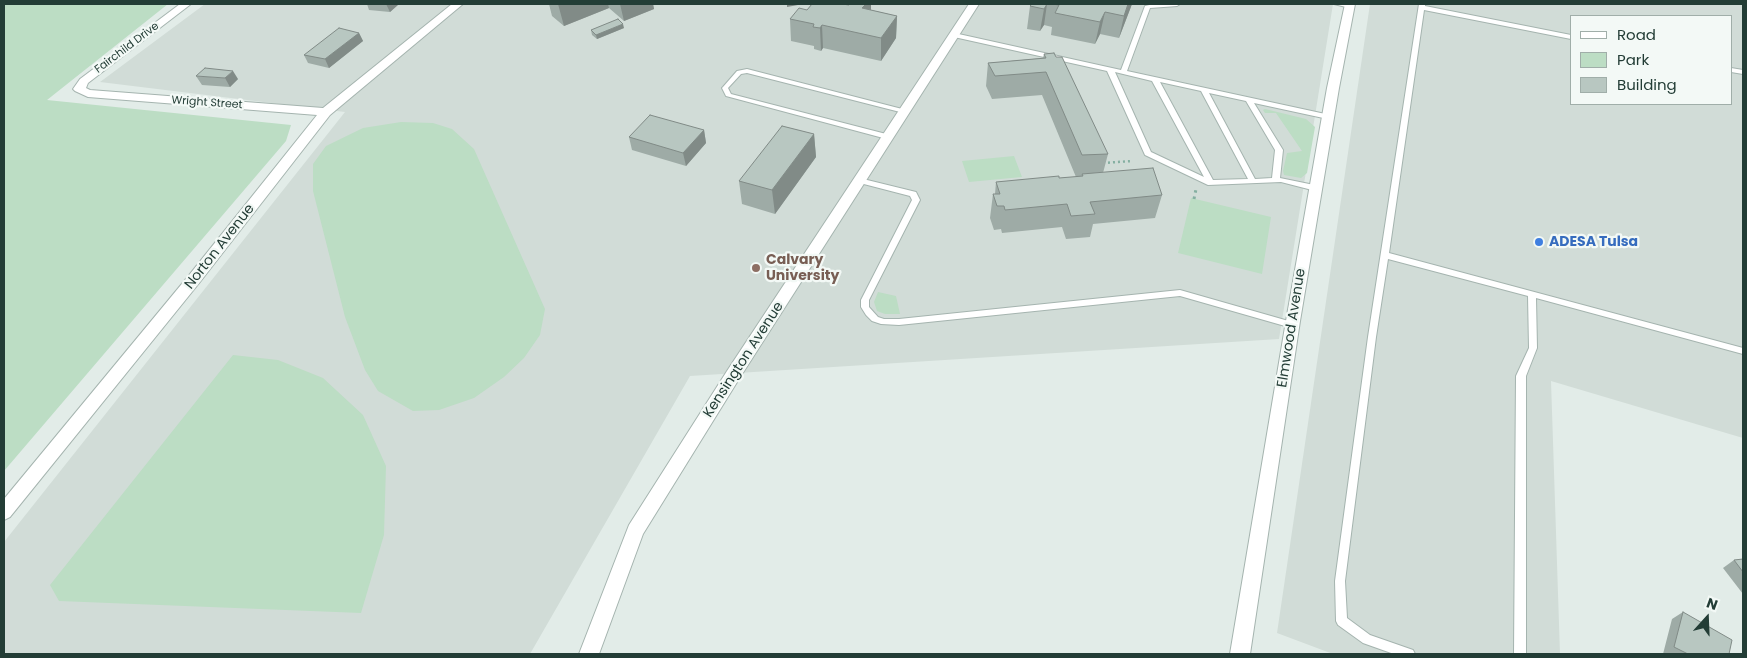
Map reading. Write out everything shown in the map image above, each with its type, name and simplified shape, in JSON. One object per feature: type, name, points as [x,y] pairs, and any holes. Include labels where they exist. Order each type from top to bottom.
[{"type":"street","name":"Fairchild Drive","points":[[88,93],[79,89],[84,81],[186,4]]},
{"type":"street","name":"Norton Avenue","points":[[4,512],[196,278],[326,112],[458,4]]},
{"type":"street","name":"Kensington Avenue","points":[[589,654],[635,531],[887,136],[974,4]]},
{"type":"street","name":"Elmwood Avenue","points":[[1240,654],[1292,325],[1346,5]]},
{"type":"street","name":"Wright Street","points":[[88,93],[326,112]]},
{"type":"lane","points":[[1123,72],[1148,6],[1177,4]]},
{"type":"lane","points":[[1409,654],[1367,639],[1342,621],[1340,581],[1384,255],[1422,5],[1570,37]]},
{"type":"lane","points":[[954,35],[1328,117]]},
{"type":"lane","points":[[1110,69],[1148,153],[1211,183],[1276,180],[1316,188]]},
{"type":"lane","points":[[887,136],[728,95],[725,88],[739,72],[747,71],[904,111]]},
{"type":"lane","points":[[1155,79],[1211,183]]},
{"type":"lane","points":[[1204,90],[1253,181]]},
{"type":"lane","points":[[1249,100],[1279,150],[1276,180]]},
{"type":"lane","points":[[859,180],[914,194],[916,200],[865,300],[869,313],[875,319],[884,322],[899,322],[1180,293],[1292,325]]},
{"type":"lane","points":[[1384,255],[1743,351]]},
{"type":"lane","points":[[1520,654],[1521,376],[1533,348],[1532,294]]},
{"type":"path","points":[[1103,163],[1132,161]]},
{"type":"path","points":[[1194,199],[1196,189]]},
{"type":"shaded area","name":"Calvary University","points":[[205,4],[1333,4],[1279,339],[690,376],[530,654],[4,654],[4,542],[345,112],[100,82]]},
{"type":"shaded area","name":"ADESA Tulsa","points":[[1370,4],[1743,4],[1743,438],[1551,381],[1560,654],[1333,654],[1277,633]]},
{"type":"green space","points":[[4,4],[168,4],[47,100],[291,125],[286,141],[4,471]]},
{"type":"green space","points":[[1263,110],[1306,119],[1315,127],[1307,173],[1301,178],[1284,175],[1283,171],[1287,153],[1302,151],[1276,113],[1265,113]]},
{"type":"green space","points":[[401,122],[433,123],[452,129],[474,149],[545,309],[540,335],[524,358],[504,377],[474,398],[439,410],[413,411],[378,391],[365,370],[345,317],[313,191],[313,164],[326,146],[363,128]]},
{"type":"green space","points":[[1014,156],[1022,177],[969,182],[962,161]]},
{"type":"green space","points":[[1191,198],[1271,217],[1262,274],[1178,253]]},
{"type":"green space","points":[[878,292],[896,296],[900,314],[885,314],[877,311],[874,302]]},
{"type":"green space","points":[[233,355],[278,360],[323,378],[363,415],[386,466],[384,535],[361,613],[59,601],[50,585]]},
{"type":"building","points":[[812,4],[866,4],[862,8],[897,16],[881,38],[822,25],[820,28],[813,27],[814,24],[790,19],[799,8],[807,10]]},
{"type":"building","points":[[1032,4],[1047,4],[1044,9],[1030,6]]},
{"type":"building","points":[[1052,4],[1128,4],[1124,16],[1105,12],[1100,22],[1055,13],[1059,5]]},
{"type":"building","points":[[618,19],[623,24],[596,35],[591,30]]},
{"type":"building","points":[[339,28],[359,33],[325,59],[304,55]]},
{"type":"building","points":[[1054,53],[1056,57],[1062,57],[1108,154],[1082,155],[1046,72],[995,76],[988,63],[1046,58],[1044,54]]},
{"type":"building","points":[[205,68],[233,71],[225,78],[196,76]]},
{"type":"building","points":[[650,115],[704,130],[683,153],[629,137]]},
{"type":"building","points":[[782,126],[814,134],[772,190],[739,181]]},
{"type":"building","points":[[1153,168],[1162,195],[1090,202],[1095,214],[1071,216],[1067,204],[1005,210],[1004,206],[997,206],[993,194],[1000,194],[996,182],[1059,176],[1059,178],[1083,176],[1082,174]]},
{"type":"building","points":[[1743,559],[1743,572],[1734,560]]},
{"type":"building","points":[[1683,612],[1732,640],[1729,654],[1688,654],[1674,647]]},
{"type":"place","name":"ADESA Tulsa","points":[[1539,242]]},
{"type":"place","name":"Calvary University","points":[[756,268]]}]
